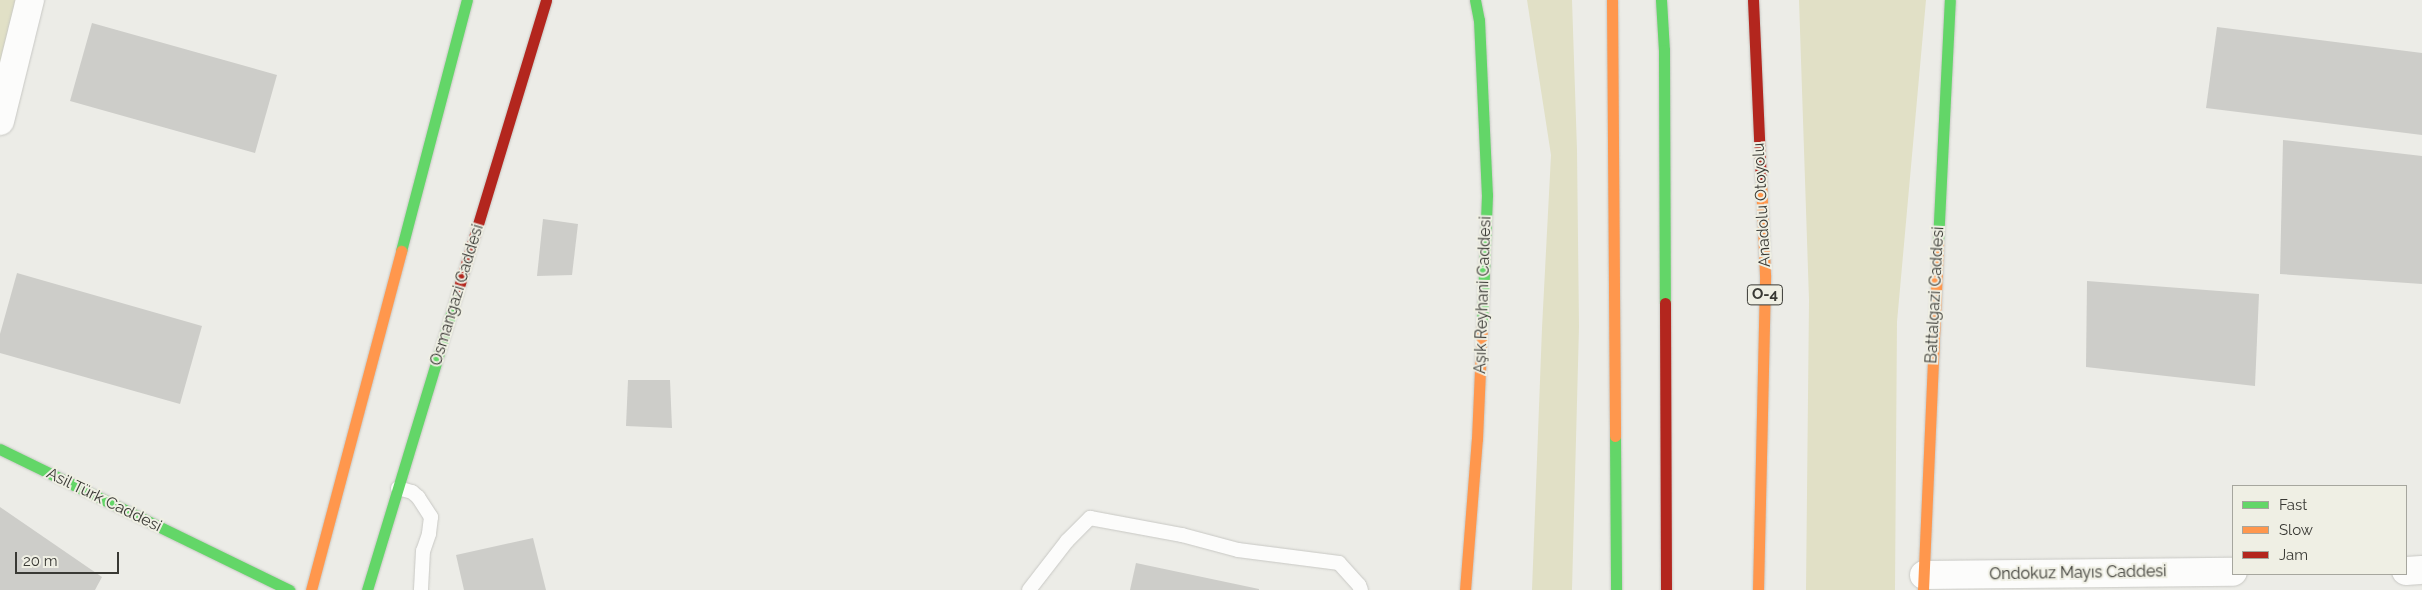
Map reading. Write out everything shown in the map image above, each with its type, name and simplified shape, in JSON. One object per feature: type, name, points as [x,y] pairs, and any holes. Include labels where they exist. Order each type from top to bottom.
[{"type":"main road","points":[[311,590],[467,0]]},
{"type":"main road","name":"Osmangazi Caddesi","points":[[367,590],[546,0]]},
{"type":"main road","name":"Aşık Reyhani Caddesi","points":[[1465,590],[1477,438],[1487,195],[1478,20],[1475,0]]},
{"type":"main road","points":[[1612,0],[1616,590]]},
{"type":"main road","points":[[1660,0],[1664,60],[1666,590]]},
{"type":"main road","name":"Anadolu Otoyolu","points":[[1753,0],[1766,275],[1758,590]]},
{"type":"main road","name":"Battalgazi Caddesi","points":[[1924,582],[1931,375],[1950,0]]},
{"type":"main road","name":"Asil Türk Caddesi","points":[[0,450],[289,590]]},
{"type":"street","points":[[0,121],[30,0]]},
{"type":"street","points":[[2407,570],[2422,570]]},
{"type":"street","name":"Ondokuz Mayıs Caddesi","points":[[1924,582],[2232,572]]},
{"type":"lane","points":[[398,488],[412,492],[418,497],[430,517],[429,534],[423,551],[421,590]]},
{"type":"lane","points":[[1029,590],[1067,541],[1090,518],[1182,535],[1238,550],[1339,563],[1359,585],[1361,590]]},
{"type":"green space","points":[[0,0],[19,0],[0,71]]},
{"type":"green space","points":[[1527,0],[1572,0],[1577,150],[1579,327],[1572,590],[1532,590],[1551,155]]},
{"type":"green space","points":[[1799,0],[1926,0],[1897,322],[1895,590],[1806,590],[1809,300]]},
{"type":"building","points":[[92,23],[277,75],[255,153],[70,101]]},
{"type":"building","points":[[2217,27],[2422,53],[2422,135],[2206,108]]},
{"type":"building","points":[[2283,140],[2422,156],[2422,284],[2280,274]]},
{"type":"building","points":[[543,219],[578,224],[572,275],[537,276]]},
{"type":"building","points":[[17,273],[202,326],[180,404],[0,353],[0,334]]},
{"type":"building","points":[[2087,281],[2259,294],[2255,386],[2086,367]]},
{"type":"building","points":[[628,380],[670,380],[672,428],[626,426]]},
{"type":"building","points":[[0,507],[102,577],[95,590],[0,590]]},
{"type":"building","points":[[533,538],[546,590],[464,590],[456,555]]},
{"type":"building","points":[[1136,563],[1259,589],[1259,590],[1130,590]]},
{"type":"traffic: fast","points":[[401,251],[467,0]]},
{"type":"traffic: fast","points":[[1475,0],[1479,20],[1487,195],[1482,325]]},
{"type":"traffic: fast","points":[[1661,0],[1664,50],[1665,303]]},
{"type":"traffic: fast","points":[[1938,242],[1950,0]]},
{"type":"traffic: fast","points":[[367,590],[458,290]]},
{"type":"traffic: fast","points":[[1615,436],[1616,590]]},
{"type":"traffic: fast","points":[[0,449],[289,590]]},
{"type":"traffic: slow","points":[[1612,0],[1615,436]]},
{"type":"traffic: slow","points":[[1758,590],[1765,275],[1761,180]]},
{"type":"traffic: slow","points":[[1923,590],[1938,242]]},
{"type":"traffic: slow","points":[[311,590],[401,251]]},
{"type":"traffic: slow","points":[[1465,590],[1477,439],[1482,325]]},
{"type":"traffic: jam","points":[[458,290],[546,0]]},
{"type":"traffic: jam","points":[[1753,0],[1761,180]]},
{"type":"traffic: jam","points":[[1665,303],[1666,590]]}]
